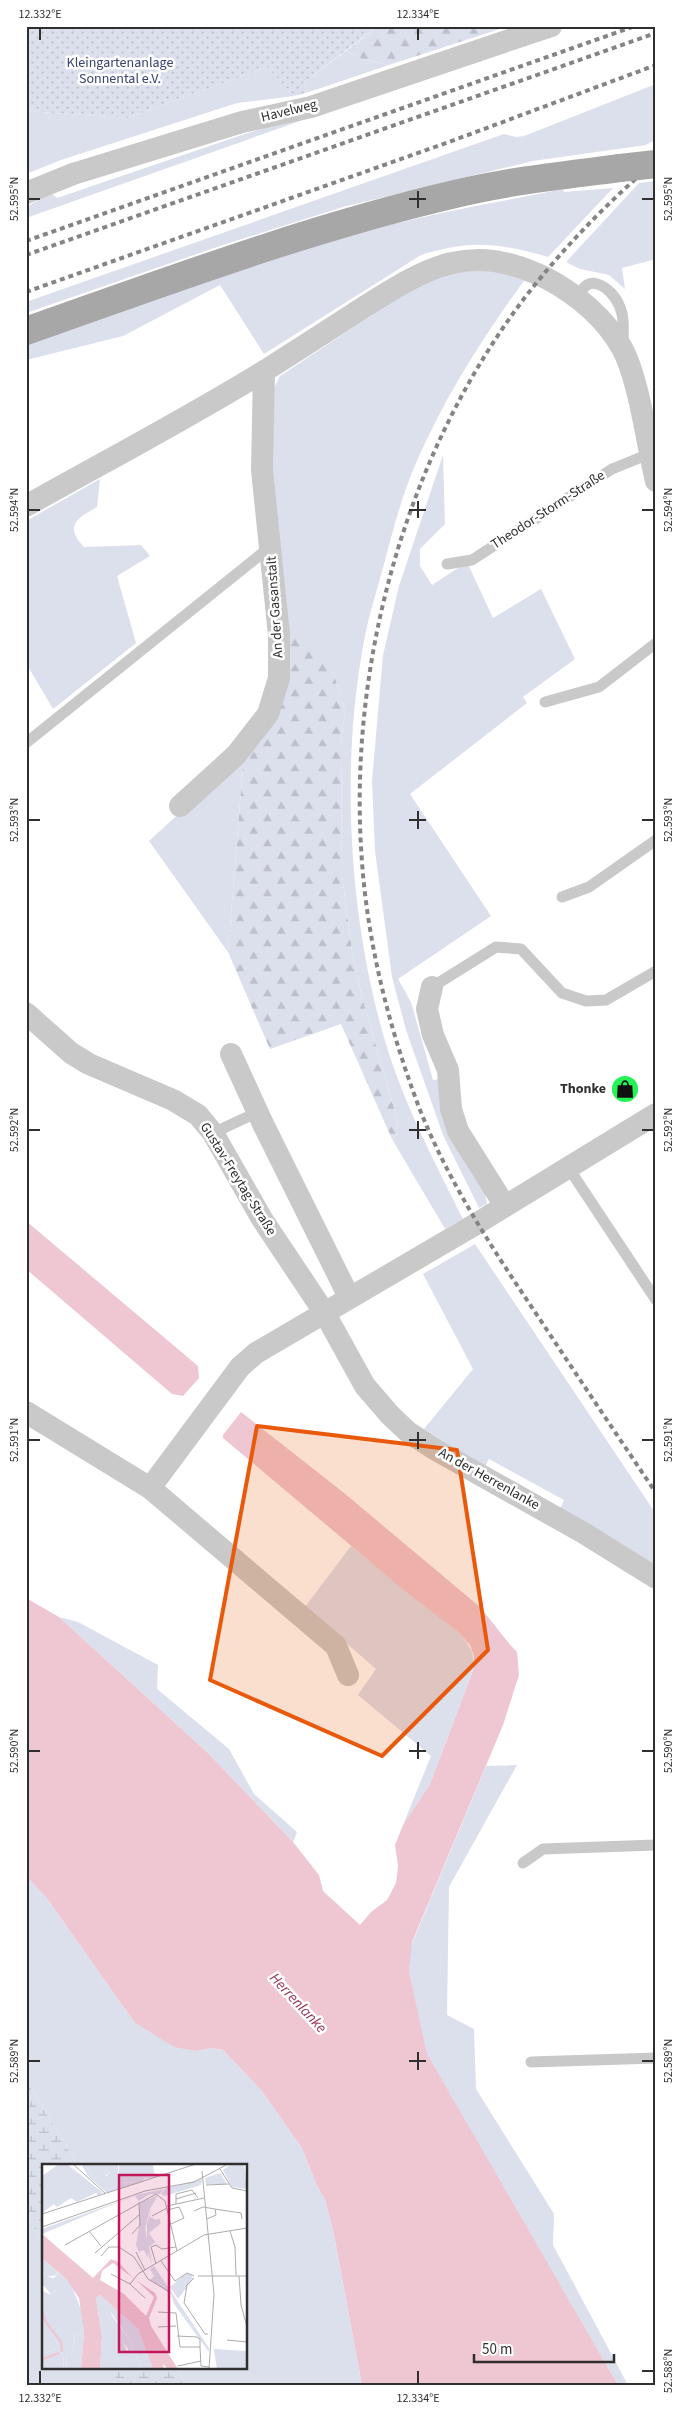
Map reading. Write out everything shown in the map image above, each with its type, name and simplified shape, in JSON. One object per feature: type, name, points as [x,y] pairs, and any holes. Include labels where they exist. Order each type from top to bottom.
[{"type":"main road","points":[[26,331],[200,270],[346,223],[456,194],[531,180],[656,164]]},
{"type":"street","name":"Havelweg","points":[[26,193],[73,174],[242,122],[311,107],[551,26]]},
{"type":"street","points":[[26,506],[264,371],[411,278],[435,267],[452,262],[495,260],[521,267],[561,286],[593,311],[622,349],[650,423],[649,454],[656,481]]},
{"type":"street","name":"An der Gasanstalt","points":[[180,806],[236,755],[268,714],[280,678],[279,635],[262,470],[264,371]]},
{"type":"street","points":[[432,987],[427,1009],[433,1035],[448,1070],[451,1109],[458,1131],[504,1206]]},
{"type":"street","name":"Gustav-Freytag-Straße","points":[[26,1013],[71,1053],[89,1064],[186,1106],[198,1115],[213,1133],[262,1219],[324,1312]]},
{"type":"street","points":[[231,1054],[349,1297]]},
{"type":"street","points":[[150,1488],[240,1367],[256,1353],[656,1114]]},
{"type":"street","name":"An der Herrenlanke","points":[[324,1312],[365,1386],[390,1415],[408,1432],[436,1450],[582,1532],[656,1578]]},
{"type":"street","points":[[26,1412],[150,1488],[336,1646],[348,1675]]},
{"type":"lane","name":"Theodor-Storm-Straße","points":[[447,564],[472,560],[612,469],[649,454]]},
{"type":"lane","points":[[26,743],[270,547]]},
{"type":"lane","points":[[545,702],[599,687],[656,644]]},
{"type":"lane","points":[[562,897],[589,887],[656,840]]},
{"type":"lane","points":[[432,987],[496,947],[521,949],[562,993],[586,1001],[606,1000],[656,971]]},
{"type":"lane","points":[[213,1133],[258,1112]]},
{"type":"lane","points":[[568,1167],[656,1300]]},
{"type":"lane","points":[[523,1864],[543,1849],[656,1845]]},
{"type":"lane","points":[[531,2062],[656,2058]]},
{"type":"highlighted area","points":[[257,1426],[457,1450],[488,1650],[382,1756],[210,1680]]},
{"type":"green space","name":"Kleingartenanlage Sonnental e.V.","points":[[26,26],[378,26],[303,83],[309,92],[294,96],[267,67],[127,118],[26,111]]},
{"type":"green space","points":[[378,26],[509,26],[389,65],[362,59],[346,51]]},
{"type":"green space","points":[[346,51],[362,59],[389,65],[309,92],[303,83]]},
{"type":"green space","points":[[267,67],[294,96],[237,103],[61,160],[26,174],[26,111],[127,118]]},
{"type":"green space","points":[[450,68],[26,218],[26,207],[51,193],[57,198],[236,137]]},
{"type":"green space","points":[[656,84],[656,139],[646,145],[533,161],[343,207],[226,244],[26,313],[26,302],[504,134],[516,137],[524,136]]},
{"type":"green space","points":[[656,181],[656,259],[622,268],[625,289],[609,275],[580,269],[566,262],[639,183]]},
{"type":"green space","points":[[613,188],[548,257],[515,249],[485,245],[455,247],[421,255],[264,354],[220,285],[123,336],[26,360],[26,344],[294,251],[385,226],[563,189],[564,192]]},
{"type":"green space","points":[[493,270],[526,278],[480,344],[452,391],[411,475],[398,513],[368,622],[359,674],[353,728],[351,783],[352,840],[356,896],[364,951],[375,1004],[397,1076],[423,1138],[463,1219],[445,1229],[392,1139],[398,1133],[396,1115],[362,997],[352,951],[342,875],[341,743],[345,711],[333,671],[284,632],[276,541],[270,395],[280,376],[420,283],[451,272]]},
{"type":"green space","points":[[443,455],[445,524],[420,549],[420,566],[432,585],[467,562],[493,618],[541,589],[575,659],[523,697],[527,703],[410,794],[491,916],[398,979],[411,1002],[433,1080],[439,1079],[485,1193],[487,1204],[479,1208],[443,1135],[406,1030],[392,977],[375,851],[372,781],[383,655],[399,586]]},
{"type":"green space","points":[[100,479],[97,507],[79,519],[74,528],[75,533],[84,547],[141,545],[150,556],[117,576],[136,643],[53,709],[26,663],[26,521]]},
{"type":"green space","points":[[284,632],[310,645],[333,671],[345,711],[341,743],[342,875],[352,951],[362,997],[396,1115],[398,1133],[392,1139],[341,1024],[270,1049],[228,952],[244,754]]},
{"type":"green space","points":[[244,754],[228,952],[149,841]]},
{"type":"green space","points":[[475,1244],[656,1514],[656,1569],[560,1509],[564,1500],[489,1459],[484,1468],[424,1429],[473,1369],[423,1274]]},
{"type":"green space","points":[[351,1546],[458,1632],[468,1644],[473,1657],[474,1668],[430,1784],[403,1825],[431,1756],[358,1695],[376,1669],[305,1607]]},
{"type":"green space","points":[[59,1617],[78,1622],[158,1665],[157,1689],[229,1749],[254,1794],[297,1832],[293,1842],[208,1753]]},
{"type":"green space","points":[[517,1765],[449,1887],[447,2015],[474,2029],[476,2089],[554,2214],[553,2245],[628,2385],[618,2385],[426,2054],[409,1971],[410,1948],[486,1766]]},
{"type":"green space","points":[[26,1876],[46,1897],[134,2022],[196,2051],[211,2048],[223,2050],[261,2090],[302,2148],[317,2186],[325,2199],[334,2235],[362,2385],[187,2385],[177,2368],[248,2368],[248,2164],[77,2164],[26,2080]]},
{"type":"green space","points":[[26,2080],[77,2164],[42,2164],[42,2240],[26,2217]]},
{"type":"green space","points":[[26,2217],[42,2240],[42,2368],[114,2368],[116,2385],[26,2385]]},
{"type":"green space","points":[[114,2368],[177,2368],[187,2385],[116,2385]]},
{"type":"water","points":[[26,1221],[198,1366],[199,1378],[183,1396],[172,1394],[26,1269]]},
{"type":"water","name":"Herrenlanke","points":[[241,1412],[344,1493],[480,1607],[517,1652],[519,1675],[503,1725],[412,1942],[409,1971],[427,2054],[618,2385],[362,2385],[334,2235],[325,2199],[317,2186],[302,2148],[261,2090],[223,2050],[211,2048],[196,2051],[174,2047],[134,2022],[46,1897],[26,1876],[26,1598],[59,1617],[208,1753],[293,1842],[319,1875],[323,1891],[360,1925],[371,1912],[387,1900],[396,1883],[398,1866],[395,1845],[403,1825],[430,1784],[474,1668],[474,1656],[470,1645],[458,1632],[405,1591],[223,1438],[223,1435]]},
{"type":"railway","points":[[26,241],[635,26]]},
{"type":"railway","points":[[26,255],[656,33]]},
{"type":"railway","points":[[26,292],[449,142],[656,65]]},
{"type":"railway","points":[[656,161],[588,225],[526,296],[484,357],[448,423],[417,492],[393,564],[376,638],[364,713],[360,788],[362,862],[369,925],[390,1019],[420,1110],[445,1165],[489,1243],[656,1493]]},
{"type":"place","name":"Thonke","points":[[625,1089]]}]
